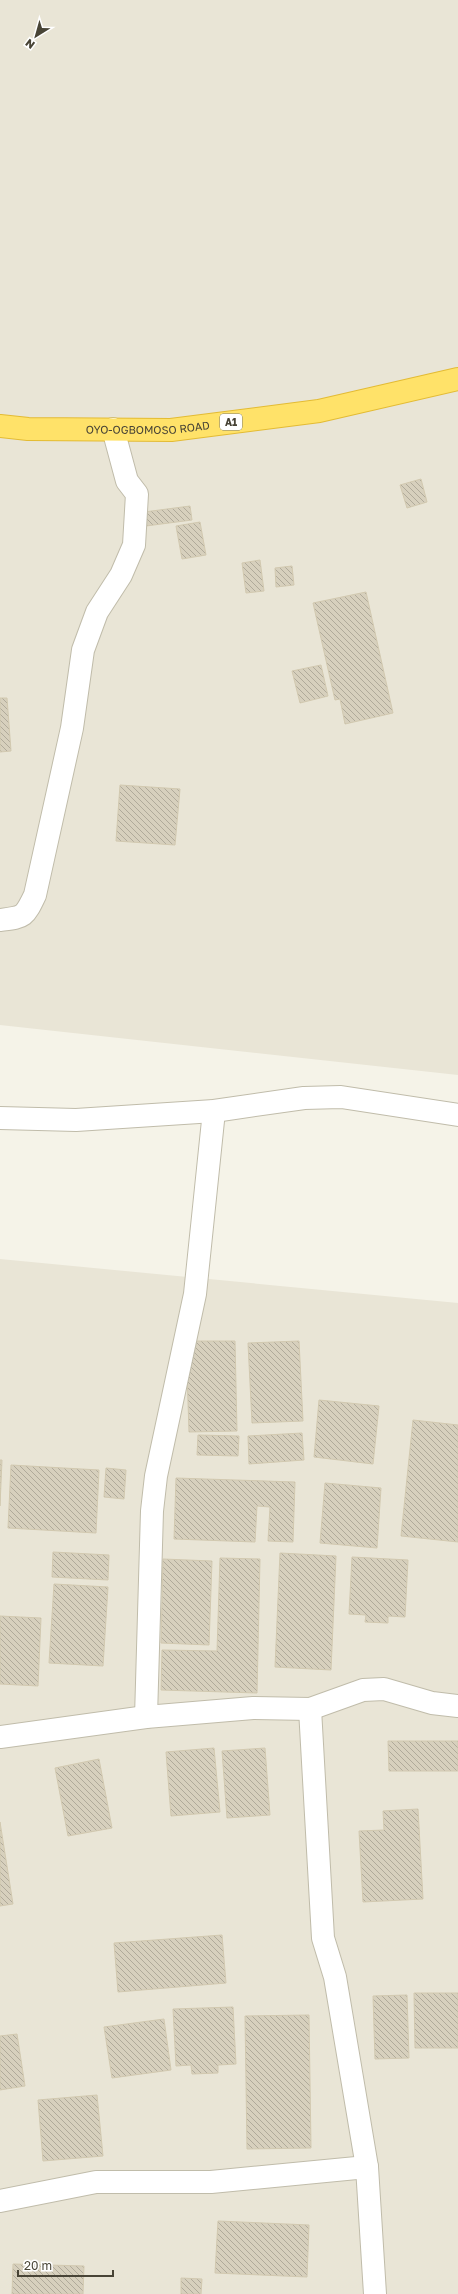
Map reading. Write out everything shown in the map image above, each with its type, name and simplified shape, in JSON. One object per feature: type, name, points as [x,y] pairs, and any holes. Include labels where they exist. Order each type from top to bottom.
[{"type":"highway","name":"OYO-OGBOMOSO ROAD","points":[[0,426],[28,429],[171,430],[319,411],[458,379]]},
{"type":"street","points":[[0,920],[18,918],[26,914],[35,896],[72,728],[83,650],[97,612],[120,575],[134,545],[137,494],[127,481],[113,429]]},
{"type":"street","points":[[0,1118],[76,1120],[214,1110],[304,1098],[341,1097],[458,1115]]},
{"type":"street","points":[[146,1717],[152,1510],[156,1476],[195,1294],[214,1110]]},
{"type":"street","points":[[0,1737],[146,1717],[252,1708],[310,1709],[363,1690],[384,1689],[432,1703],[458,1706]]},
{"type":"street","points":[[310,1709],[323,1938],[335,1977],[367,2167],[375,2294]]},
{"type":"street","points":[[0,2201],[96,2182],[211,2182],[367,2167]]},
{"type":"shaded area","points":[[0,0],[458,0],[458,1075],[0,1025]]},
{"type":"shaded area","points":[[0,1259],[458,1303],[458,2294],[0,2294]]},
{"type":"building","points":[[421,479],[427,502],[407,508],[400,485]]},
{"type":"building","points":[[190,506],[192,520],[146,526],[144,512]]},
{"type":"building","points":[[200,522],[206,555],[182,559],[176,526]]},
{"type":"building","points":[[260,560],[264,591],[246,593],[242,563]]},
{"type":"building","points":[[292,566],[294,585],[276,587],[275,568]]},
{"type":"building","points":[[366,592],[393,713],[345,724],[340,699],[335,700],[313,603]]},
{"type":"building","points":[[321,665],[328,696],[300,703],[292,671]]},
{"type":"building","points":[[0,698],[7,698],[11,751],[0,752]]},
{"type":"building","points":[[120,785],[180,789],[175,845],[116,841]]},
{"type":"building","points":[[186,1341],[235,1341],[237,1431],[189,1432]]},
{"type":"building","points":[[299,1341],[303,1421],[252,1423],[248,1343]]},
{"type":"building","points":[[319,1400],[379,1406],[373,1464],[314,1457]]},
{"type":"building","points":[[413,1420],[458,1425],[458,1542],[401,1536]]},
{"type":"building","points":[[302,1433],[304,1460],[249,1464],[248,1436]]},
{"type":"building","points":[[198,1435],[239,1436],[238,1456],[197,1455]]},
{"type":"building","points":[[0,1460],[2,1460],[0,1506]]},
{"type":"building","points":[[11,1465],[99,1470],[96,1533],[8,1528]]},
{"type":"building","points":[[106,1468],[126,1470],[124,1499],[104,1497]]},
{"type":"building","points":[[176,1478],[295,1482],[293,1542],[268,1541],[270,1507],[257,1506],[255,1542],[174,1539]]},
{"type":"building","points":[[325,1483],[381,1488],[377,1548],[320,1543]]},
{"type":"building","points":[[53,1552],[109,1555],[108,1580],[52,1577]]},
{"type":"building","points":[[280,1553],[336,1556],[331,1670],[275,1667]]},
{"type":"building","points":[[352,1557],[408,1560],[405,1617],[388,1616],[388,1623],[365,1622],[366,1615],[349,1614]]},
{"type":"building","points":[[220,1558],[260,1559],[257,1693],[161,1690],[162,1650],[217,1651]]},
{"type":"building","points":[[163,1559],[212,1561],[209,1645],[161,1643]]},
{"type":"building","points":[[54,1584],[108,1587],[103,1666],[49,1663]]},
{"type":"building","points":[[0,1616],[41,1618],[38,1686],[0,1684]]},
{"type":"building","points":[[388,1741],[458,1741],[458,1771],[389,1771]]},
{"type":"building","points":[[214,1748],[220,1812],[171,1816],[166,1752]]},
{"type":"building","points":[[265,1748],[270,1815],[227,1818],[222,1751]]},
{"type":"building","points":[[99,1759],[112,1828],[68,1836],[55,1768]]},
{"type":"building","points":[[418,1809],[423,1899],[363,1902],[359,1831],[384,1830],[383,1811]]},
{"type":"building","points":[[0,1822],[13,1904],[0,1906]]},
{"type":"building","points":[[222,1935],[226,1983],[118,1992],[114,1943]]},
{"type":"building","points":[[414,1993],[458,1993],[458,2048],[415,2048]]},
{"type":"building","points":[[407,1995],[409,2058],[375,2059],[373,1996]]},
{"type":"building","points":[[233,2007],[236,2064],[218,2065],[218,2073],[192,2074],[191,2065],[176,2066],[173,2009]]},
{"type":"building","points":[[309,2015],[311,2148],[247,2149],[245,2016]]},
{"type":"building","points":[[164,2019],[171,2070],[112,2078],[104,2027]]},
{"type":"building","points":[[17,2034],[25,2086],[0,2090],[0,2036]]},
{"type":"building","points":[[97,2095],[103,2156],[43,2161],[38,2100]]},
{"type":"building","points":[[218,2221],[309,2225],[307,2277],[215,2273]]},
{"type":"building","points":[[13,2264],[84,2266],[83,2294],[12,2294]]},
{"type":"building","points":[[181,2278],[202,2279],[201,2294],[181,2294]]}]
